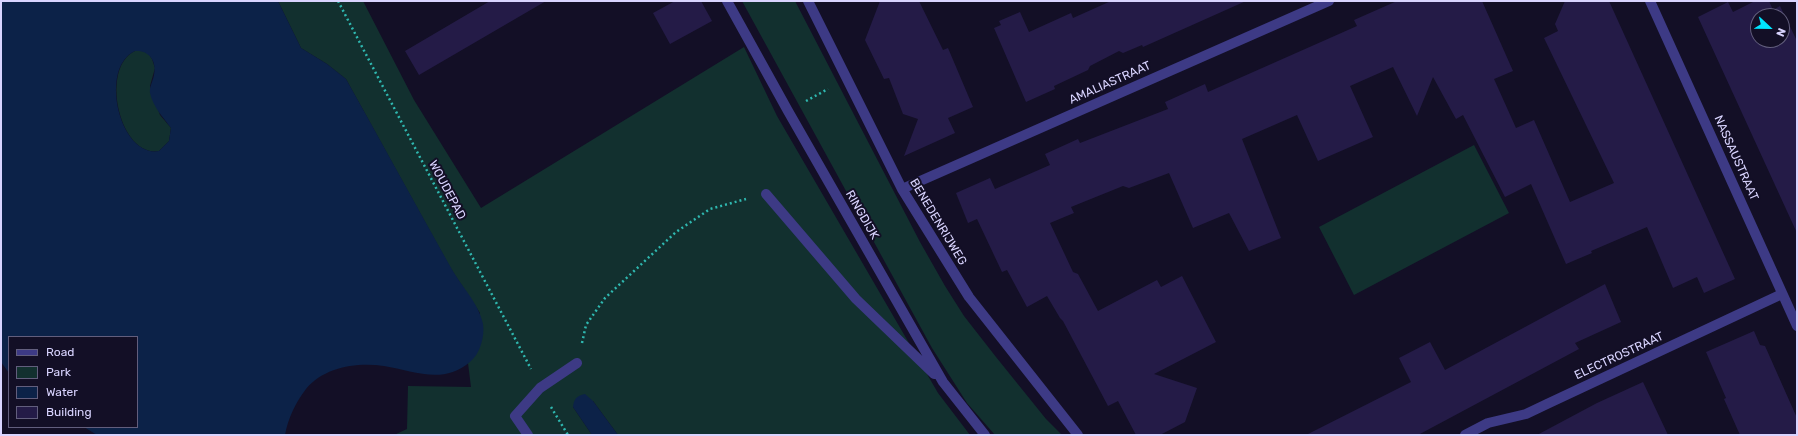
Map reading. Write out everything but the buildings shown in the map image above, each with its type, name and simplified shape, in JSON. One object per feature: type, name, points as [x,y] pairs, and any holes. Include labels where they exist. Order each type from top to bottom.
[{"type":"street","name":"RINGDIJK","points":[[727,1],[943,382],[985,435]]},
{"type":"street","name":"BENEDENRIJWEG","points":[[808,1],[848,78],[902,189],[969,297],[1078,435]]},
{"type":"street","name":"AMALIASTRAAT","points":[[902,189],[1329,1]]},
{"type":"street","name":"NASSAUSTRAAT","points":[[1650,1],[1797,326]]},
{"type":"street","points":[[766,194],[856,299],[943,382]]},
{"type":"street","name":"ELECTROSTRAAT","points":[[1465,435],[1488,423],[1526,414],[1782,294]]},
{"type":"street","points":[[528,435],[515,416],[540,388],[577,363]]},
{"type":"path","name":"WOUDEPAD","points":[[338,1],[540,388],[568,435]]},
{"type":"path","points":[[788,111],[848,78]]},
{"type":"path","points":[[577,363],[586,326],[605,298],[676,232],[710,209],[766,194]]},
{"type":"green space","points":[[278,1],[363,1],[414,100],[481,208],[744,47],[777,116],[938,393],[970,435],[618,435],[593,401],[573,407],[592,435],[394,435],[407,429],[408,386],[471,387],[468,363],[479,349],[480,313],[451,269],[346,79],[327,64],[301,48]]},
{"type":"green space","points":[[742,1],[795,1],[920,242],[945,286],[964,316],[996,357],[1046,419],[1062,435],[995,435],[967,403],[932,348]]},
{"type":"green space","points":[[135,51],[148,53],[152,59],[155,68],[150,86],[160,115],[171,128],[169,141],[159,151],[145,149],[134,141],[125,127],[119,110],[116,92],[118,75],[124,60]]},
{"type":"green space","points":[[1474,145],[1509,213],[1354,295],[1319,227]]},
{"type":"water","points":[[1,1],[278,1],[301,48],[327,64],[346,79],[454,273],[478,309],[483,324],[481,344],[474,359],[460,369],[449,373],[439,375],[417,373],[384,366],[363,365],[342,368],[331,371],[322,376],[306,389],[299,399],[290,416],[285,435],[97,435],[86,428],[138,428],[138,336],[8,336],[8,372],[1,362]],"holes":[[[135,51],[144,52],[151,57],[155,70],[150,88],[151,98],[171,128],[169,141],[159,151],[145,149],[134,141],[125,127],[118,110],[116,92],[118,75],[124,60]]]},
{"type":"water","points":[[585,394],[593,401],[618,435],[592,435],[573,407],[576,398]]}]
